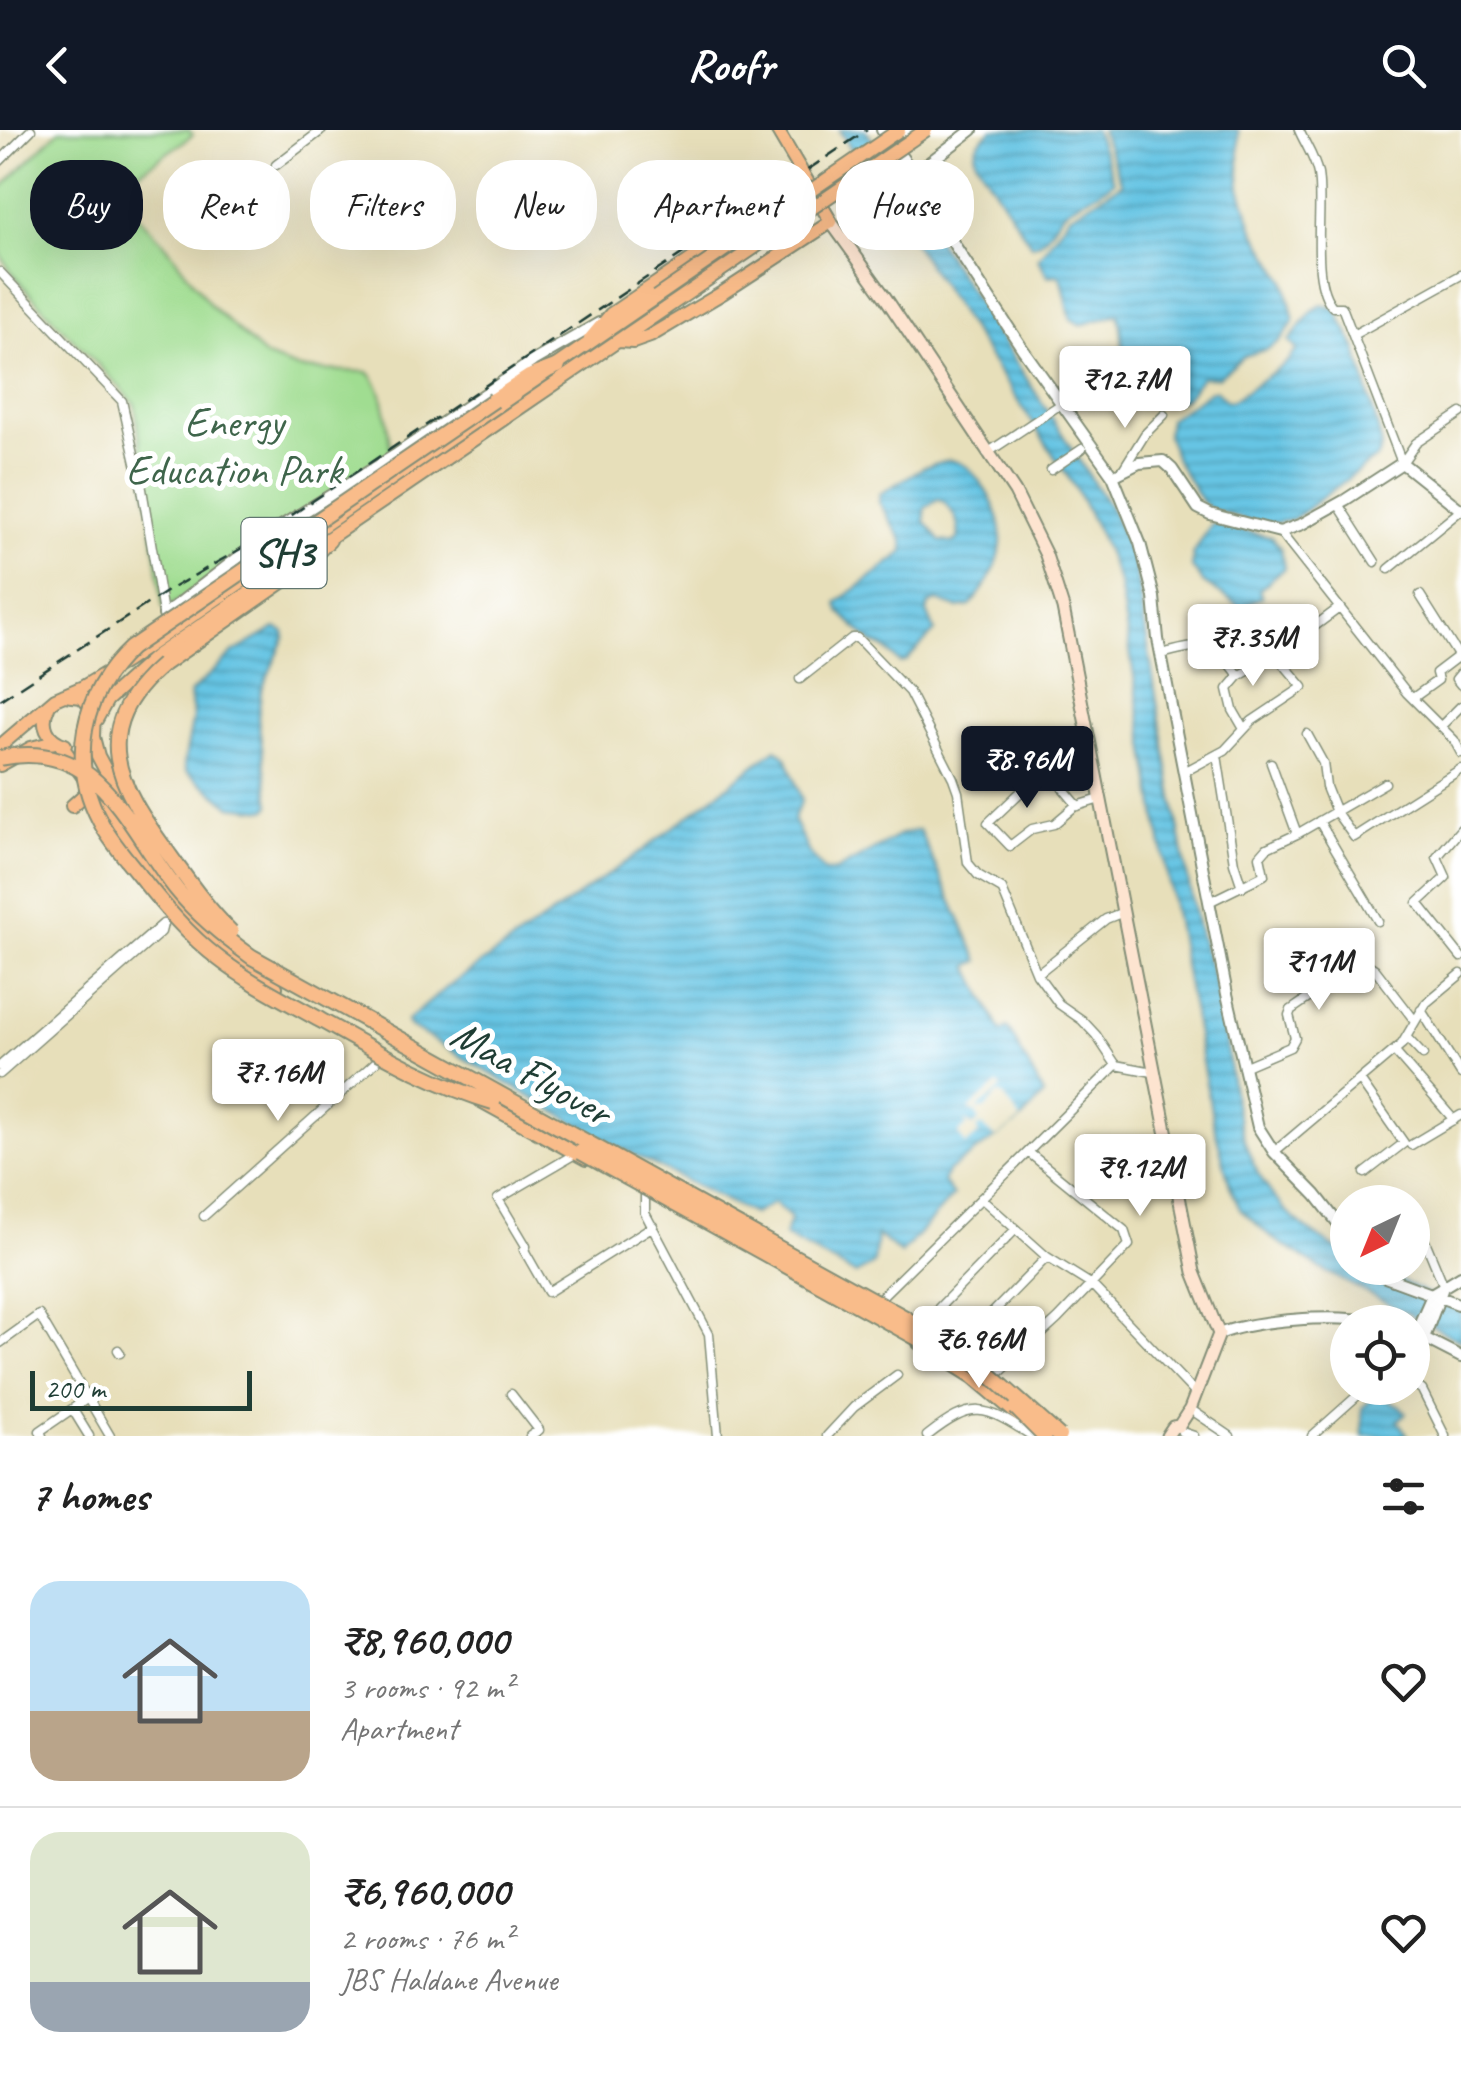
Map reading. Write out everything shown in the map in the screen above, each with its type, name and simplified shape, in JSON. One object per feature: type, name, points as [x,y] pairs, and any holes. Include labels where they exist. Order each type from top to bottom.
[{"type":"highway","points":[[493,1102],[425,1078],[216,957],[160,900],[102,824],[88,792],[83,745],[86,718],[96,694],[131,648],[494,400],[530,377],[558,366]]},
{"type":"highway","points":[[276,972],[208,908],[144,820],[122,781],[116,761],[116,740],[124,708],[151,674],[301,568],[329,540]]},
{"type":"highway","name":"Maa Flyover","points":[[0,763],[44,755],[82,768],[110,794],[192,907],[236,945],[276,972],[916,1325],[981,1366],[1062,1436]]},
{"type":"highway","name":"Maa Flyover","points":[[0,763],[35,760],[60,766],[78,776],[108,804],[156,875],[207,935],[239,960],[920,1338],[987,1382],[1038,1436]]},
{"type":"main road","points":[[777,130],[794,160]]},
{"type":"main road","points":[[618,341],[661,303],[899,130]]},
{"type":"main road","points":[[583,349],[661,303],[926,130]]},
{"type":"main road","points":[[816,198],[1023,507],[1052,573],[1071,645],[1194,1272],[1219,1334],[1184,1433],[1173,1427],[1167,1436]]},
{"type":"main road","name":"SH3","points":[[0,763],[31,748],[85,742],[107,700],[156,656],[618,341],[633,342],[650,336],[831,222]]},
{"type":"main road","name":"SH3","points":[[0,746],[48,705],[166,634],[583,349],[604,320],[706,250]]},
{"type":"main road","points":[[64,695],[73,694],[89,703],[95,724],[94,746],[102,768],[146,838],[188,894],[231,933],[292,976],[923,1324],[997,1375],[1062,1436]]},
{"type":"main road","points":[[48,705],[46,732],[94,788],[176,910],[217,948],[266,982],[369,1041],[952,1362],[1004,1402],[1038,1436]]},
{"type":"main road","points":[[72,806],[94,788]]},
{"type":"street","points":[[0,161],[31,130]]},
{"type":"street","points":[[281,160],[322,130]]},
{"type":"street","points":[[882,130],[904,160]]},
{"type":"street","points":[[932,160],[972,130]]},
{"type":"street","points":[[1298,130],[1317,169],[1326,300],[1333,308],[1342,307],[1402,463],[1460,507],[1389,569]]},
{"type":"street","points":[[957,250],[1057,407],[1118,474],[1154,597],[1209,902],[1258,1127],[1274,1152],[1330,1213]]},
{"type":"street","points":[[0,272],[122,401],[142,490],[166,634]]},
{"type":"street","points":[[1353,335],[1461,275]]},
{"type":"street","points":[[164,615],[270,533],[397,454],[532,362],[604,320]]},
{"type":"street","points":[[987,453],[1057,407]]},
{"type":"street","points":[[1280,532],[1338,504],[1402,463],[1416,443],[1461,413]]},
{"type":"street","points":[[1118,474],[1145,434],[1164,415]]},
{"type":"street","points":[[1051,470],[1082,449]]},
{"type":"street","points":[[1118,474],[1140,462],[1163,461],[1198,508],[1280,532],[1461,754]]},
{"type":"street","points":[[1338,504],[1376,562]]},
{"type":"street","points":[[1413,698],[1438,680],[1436,673],[1460,657],[1420,595]]},
{"type":"street","points":[[1244,729],[1233,710],[1228,688],[1239,676],[1276,655],[1340,608]]},
{"type":"street","points":[[800,679],[857,638],[902,682],[956,787],[968,863],[1006,896],[1036,974],[1059,1004],[1096,1035],[1116,1065],[1153,1072]]},
{"type":"street","points":[[1162,654],[1195,645],[1208,646],[1225,656],[1239,676]]},
{"type":"street","points":[[1186,771],[1217,755],[1244,729],[1303,687],[1276,655]]},
{"type":"street","points":[[1461,673],[1456,679],[1461,684]]},
{"type":"street","points":[[1441,726],[1461,706]]},
{"type":"street","points":[[1307,734],[1322,763],[1336,812],[1354,837],[1461,769]]},
{"type":"street","points":[[1217,755],[1234,863],[1242,887]]},
{"type":"street","points":[[1271,763],[1297,834]]},
{"type":"street","points":[[1078,806],[1046,768],[988,823],[1010,846],[1032,829],[1054,824],[1078,806],[1100,799]]},
{"type":"street","points":[[1209,902],[1264,875],[1262,852],[1385,783]]},
{"type":"street","points":[[1320,822],[1378,921]]},
{"type":"street","points":[[1461,830],[1437,857],[1446,877],[1418,903],[1461,957]]},
{"type":"street","points":[[1036,974],[1103,922],[1121,913]]},
{"type":"street","points":[[0,1066],[163,924],[161,932],[0,1074]]},
{"type":"street","points":[[1243,1067],[1290,1047],[1295,1038],[1290,1010],[1364,961],[1375,969],[1415,1021]]},
{"type":"street","points":[[1274,1152],[1394,1051],[1407,1038],[1431,997],[1461,974]]},
{"type":"street","points":[[1421,1010],[1461,1074]]},
{"type":"street","points":[[1407,1038],[1423,1054]]},
{"type":"street","points":[[1394,1051],[1457,1117],[1411,1145]]},
{"type":"street","points":[[204,1216],[378,1060]]},
{"type":"street","points":[[878,1300],[1116,1065]]},
{"type":"street","points":[[1360,1080],[1404,1143],[1365,1172]]},
{"type":"street","points":[[997,1375],[1130,1245],[1129,1237],[1098,1207],[1028,1152]]},
{"type":"street","points":[[576,1153],[498,1199],[548,1292],[653,1226]]},
{"type":"street","points":[[651,1176],[643,1190],[646,1213],[709,1334],[718,1436]]},
{"type":"street","points":[[981,1198],[1047,1257],[1092,1285],[1196,1394]]},
{"type":"street","points":[[923,1324],[1015,1230]]},
{"type":"street","points":[[960,1347],[1047,1257]]},
{"type":"street","points":[[1430,1269],[1437,1296]]},
{"type":"street","points":[[1430,1310],[1437,1296],[1461,1276]]},
{"type":"street","points":[[1407,1285],[1461,1305]]},
{"type":"street","points":[[0,1342],[39,1315],[110,1436]]},
{"type":"street","points":[[1219,1334],[1245,1326],[1330,1319]]},
{"type":"street","points":[[1430,1339],[1461,1357]]},
{"type":"street","points":[[827,1436],[854,1407],[896,1374]]},
{"type":"street","points":[[511,1394],[538,1430],[530,1436]]},
{"type":"street","points":[[42,1436],[40,1432],[90,1401]]},
{"type":"street","points":[[1312,1436],[1347,1405]]},
{"type":"street","points":[[1430,1405],[1445,1436]]},
{"type":"street","points":[[76,1408],[89,1436]]},
{"type":"street","points":[[1190,1409],[1230,1436]]},
{"type":"street","points":[[927,1436],[958,1413],[976,1410],[1038,1436]]},
{"type":"green space","name":"Energy Education Park","points":[[59,130],[189,130],[193,135],[143,169],[143,160],[30,160],[30,250],[143,250],[143,221],[211,306],[266,357],[300,369],[368,372],[383,400],[392,456],[169,607],[163,607],[135,405],[7,265],[0,252],[0,189]]},
{"type":"water","points":[[839,130],[866,130],[885,160],[859,160]]},
{"type":"water","points":[[992,130],[1095,130],[1114,181],[1071,206],[1046,236],[1031,245],[976,160],[977,146]]},
{"type":"water","points":[[1101,130],[1238,130],[1240,188],[1254,230],[1285,281],[1294,321],[1281,340],[1244,356],[1218,377],[1202,377],[1187,396],[1177,401],[1162,400],[1152,391],[1147,371],[1125,352],[1118,314],[1081,325],[1071,319],[1062,280],[1059,275],[1048,276],[1038,258],[1070,215],[1122,184]]},
{"type":"water","points":[[918,250],[943,250],[1112,511],[1134,561],[1170,783],[1195,915],[1218,996],[1240,1126],[1255,1167],[1272,1195],[1294,1218],[1330,1244],[1330,1274],[1272,1238],[1240,1209],[1230,1186],[1213,1121],[1158,825],[1119,583],[1076,489]]},
{"type":"water","points":[[1322,305],[1335,308],[1357,350],[1381,441],[1377,457],[1292,520],[1266,524],[1211,509],[1202,502],[1176,460],[1167,436],[1169,419],[1211,391],[1227,401],[1233,400],[1285,364],[1297,350],[1289,341]]},
{"type":"water","points":[[948,460],[970,470],[991,499],[1001,530],[1001,545],[991,575],[970,606],[957,608],[937,601],[929,604],[927,612],[935,631],[900,663],[884,647],[872,643],[840,612],[837,603],[904,552],[903,541],[879,502],[880,494],[924,467]],"holes":[[[939,499],[958,527],[958,539],[953,543],[940,541],[925,521],[925,508]]]},
{"type":"water","points":[[1215,524],[1271,537],[1281,549],[1284,568],[1259,590],[1262,597],[1241,607],[1204,583],[1192,568],[1193,554]]},
{"type":"water","points":[[276,628],[285,637],[261,691],[258,718],[270,805],[266,810],[231,806],[186,771],[193,717],[190,693],[234,652]]},
{"type":"water","points":[[776,749],[786,757],[802,800],[793,819],[809,853],[824,871],[836,871],[902,834],[919,830],[979,961],[969,966],[1001,1032],[1008,1028],[1044,1095],[1021,1120],[948,1171],[943,1181],[953,1196],[901,1254],[877,1235],[874,1264],[855,1274],[784,1236],[791,1218],[774,1203],[753,1214],[610,1143],[409,1026],[407,1021],[445,989],[642,851]]},
{"type":"water","points":[[1352,1285],[1410,1285],[1461,1309],[1461,1341],[1430,1325],[1430,1305],[1391,1305]]},
{"type":"water","points":[[1400,1406],[1406,1413],[1397,1421],[1408,1436],[1363,1436],[1362,1408]]},
{"type":"pier","points":[[998,1084],[1002,1088],[976,1110],[985,1109],[1002,1094],[1021,1120],[996,1138],[982,1125],[976,1130],[979,1134],[966,1145],[958,1134],[967,1126],[964,1121],[973,1126],[979,1121],[969,1109]]},
{"type":"railway","points":[[0,700],[167,591],[244,547],[867,130]]}]
